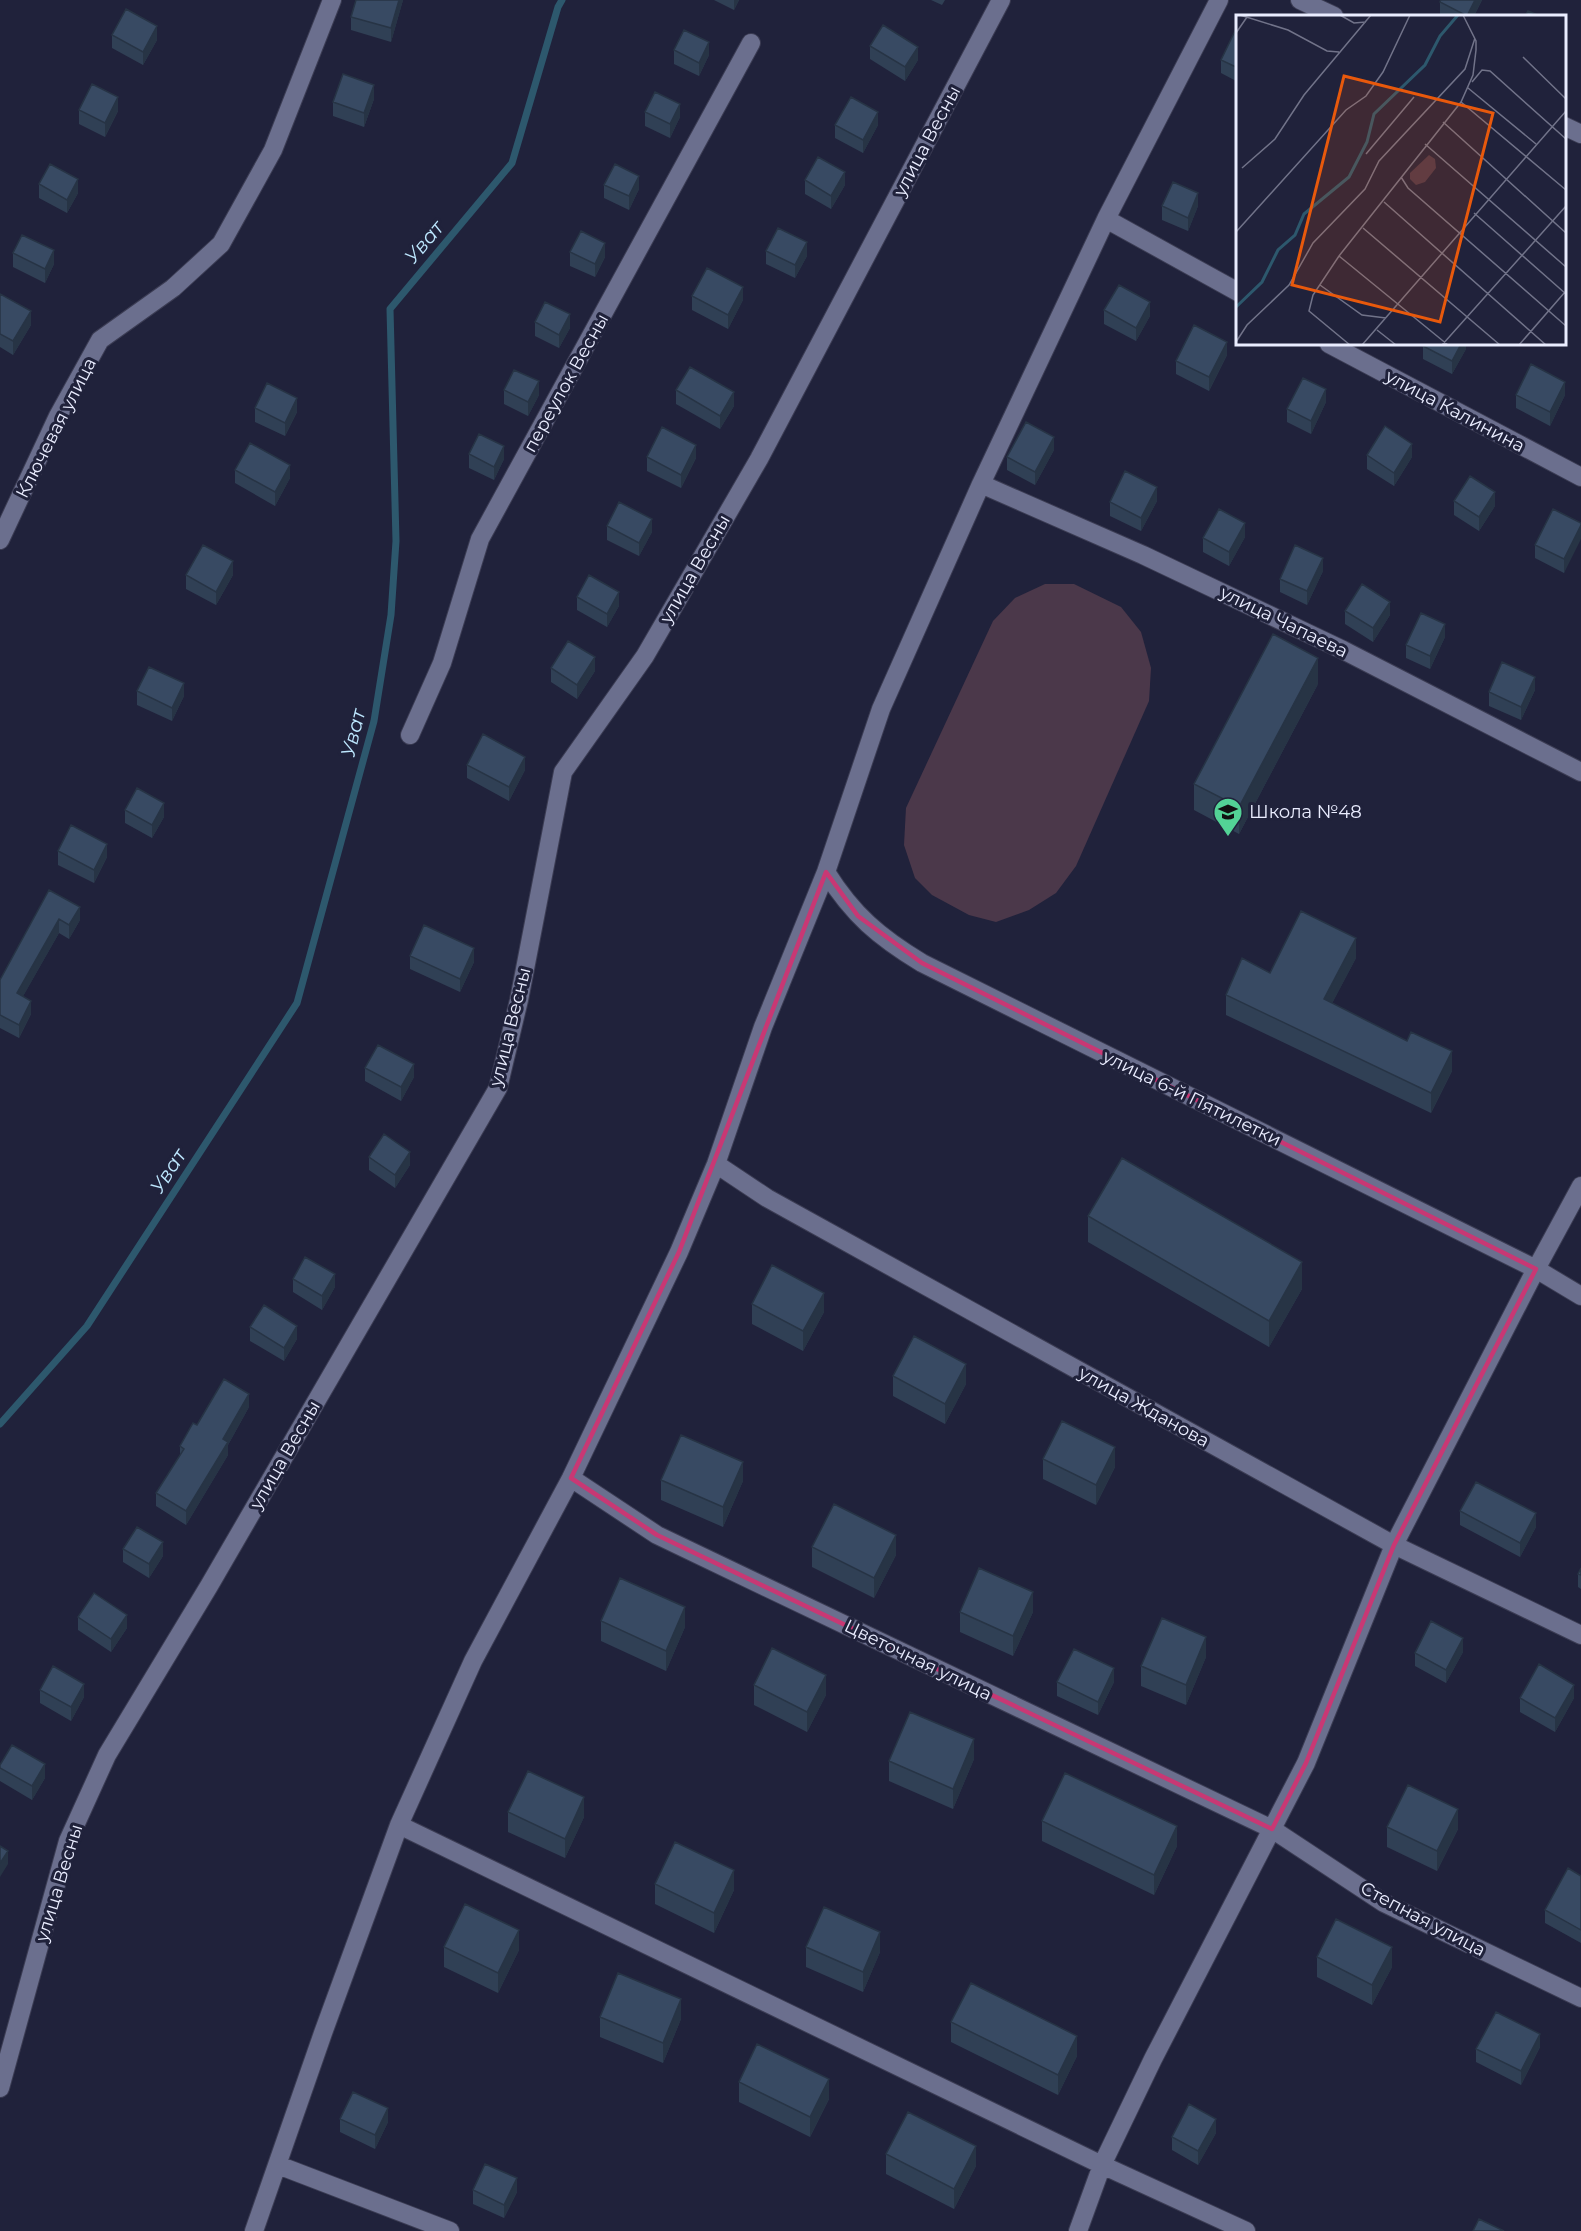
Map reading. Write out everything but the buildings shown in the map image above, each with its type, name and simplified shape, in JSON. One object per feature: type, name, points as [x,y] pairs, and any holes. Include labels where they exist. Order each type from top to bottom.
[{"type":"street","name":"Ключевая улица","points":[[0,540],[58,416],[100,340],[173,288],[221,244],[273,150],[332,0]]},
{"type":"street","name":"улица Весны","points":[[0,2088],[68,1841],[107,1755],[209,1586],[498,1088],[519,1000],[563,772],[645,656],[759,459],[1001,0]]},
{"type":"street","points":[[254,2231],[399,1825],[473,1661],[571,1478],[679,1252],[716,1164],[764,1027],[826,872],[882,709],[981,484],[1106,219],[1219,0]]},
{"type":"street","points":[[1300,0],[1332,15]]},
{"type":"street","name":"переулок Весны","points":[[411,735],[442,663],[480,539],[752,43]]},
{"type":"street","points":[[1566,127],[1581,134]]},
{"type":"street","points":[[1106,219],[1236,291]]},
{"type":"street","name":"улица Калинина","points":[[1331,345],[1581,477]]},
{"type":"street","name":"улица Чапаева","points":[[981,484],[1143,555],[1343,650],[1581,772]]},
{"type":"street","name":"улица 6-й Пятилетки","points":[[826,872],[858,916],[888,943],[922,963],[1536,1269],[1581,1296]]},
{"type":"street","name":"улица Жданова","points":[[716,1164],[777,1204],[1394,1545],[1581,1635]]},
{"type":"street","points":[[1078,2231],[1102,2165],[1153,2060],[1306,1763],[1394,1545],[1581,1186]]},
{"type":"street","name":"Цветочная улица","points":[[571,1478],[657,1534],[1272,1829]]},
{"type":"street","points":[[399,1825],[1102,2165],[1246,2231]]},
{"type":"street","name":"Степная улица","points":[[1272,1829],[1384,1903],[1581,1998]]},
{"type":"street","points":[[278,2165],[450,2231]]},
{"type":"highlighted area","points":[[826,872],[858,916],[922,963],[1536,1269],[1394,1545],[1306,1763],[1272,1829],[657,1535],[571,1478],[679,1252]]},
{"type":"shaded area","points":[[1045,584],[1074,584],[1121,607],[1141,632],[1151,668],[1149,701],[1076,866],[1056,893],[1029,910],[996,922],[969,915],[932,895],[915,878],[904,845],[906,808],[993,621],[1015,598]]},
{"type":"waterway","name":"Уват","points":[[0,1424],[87,1326],[297,1003],[374,721],[391,615],[396,541],[390,309],[512,163],[562,0]]},
{"type":"place","name":"Школа №48","points":[[1228,838]]}]
